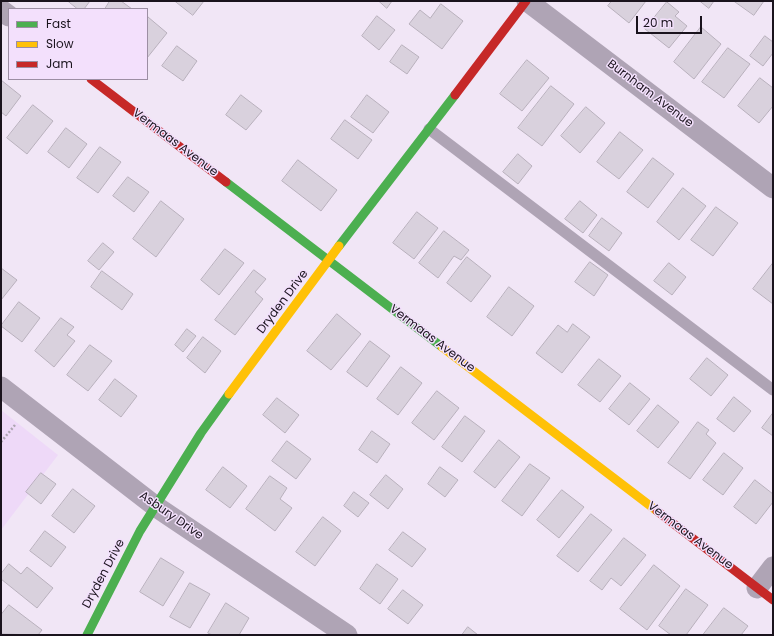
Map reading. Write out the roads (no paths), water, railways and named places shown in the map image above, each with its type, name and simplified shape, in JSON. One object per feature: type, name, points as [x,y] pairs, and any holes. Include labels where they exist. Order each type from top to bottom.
[{"type":"street","name":"Dryden Drive","points":[[87,635],[116,575],[155,506],[205,427],[329,260],[527,1]]},
{"type":"street","name":"Burnham Avenue","points":[[527,1],[773,188]]},
{"type":"street","name":"Vermaas Avenue","points":[[92,80],[765,594]]},
{"type":"street","name":"Asbury Drive","points":[[1,387],[155,506],[347,635]]},
{"type":"street","points":[[765,594],[773,567]]},
{"type":"lane","points":[[429,129],[773,390]]}]
